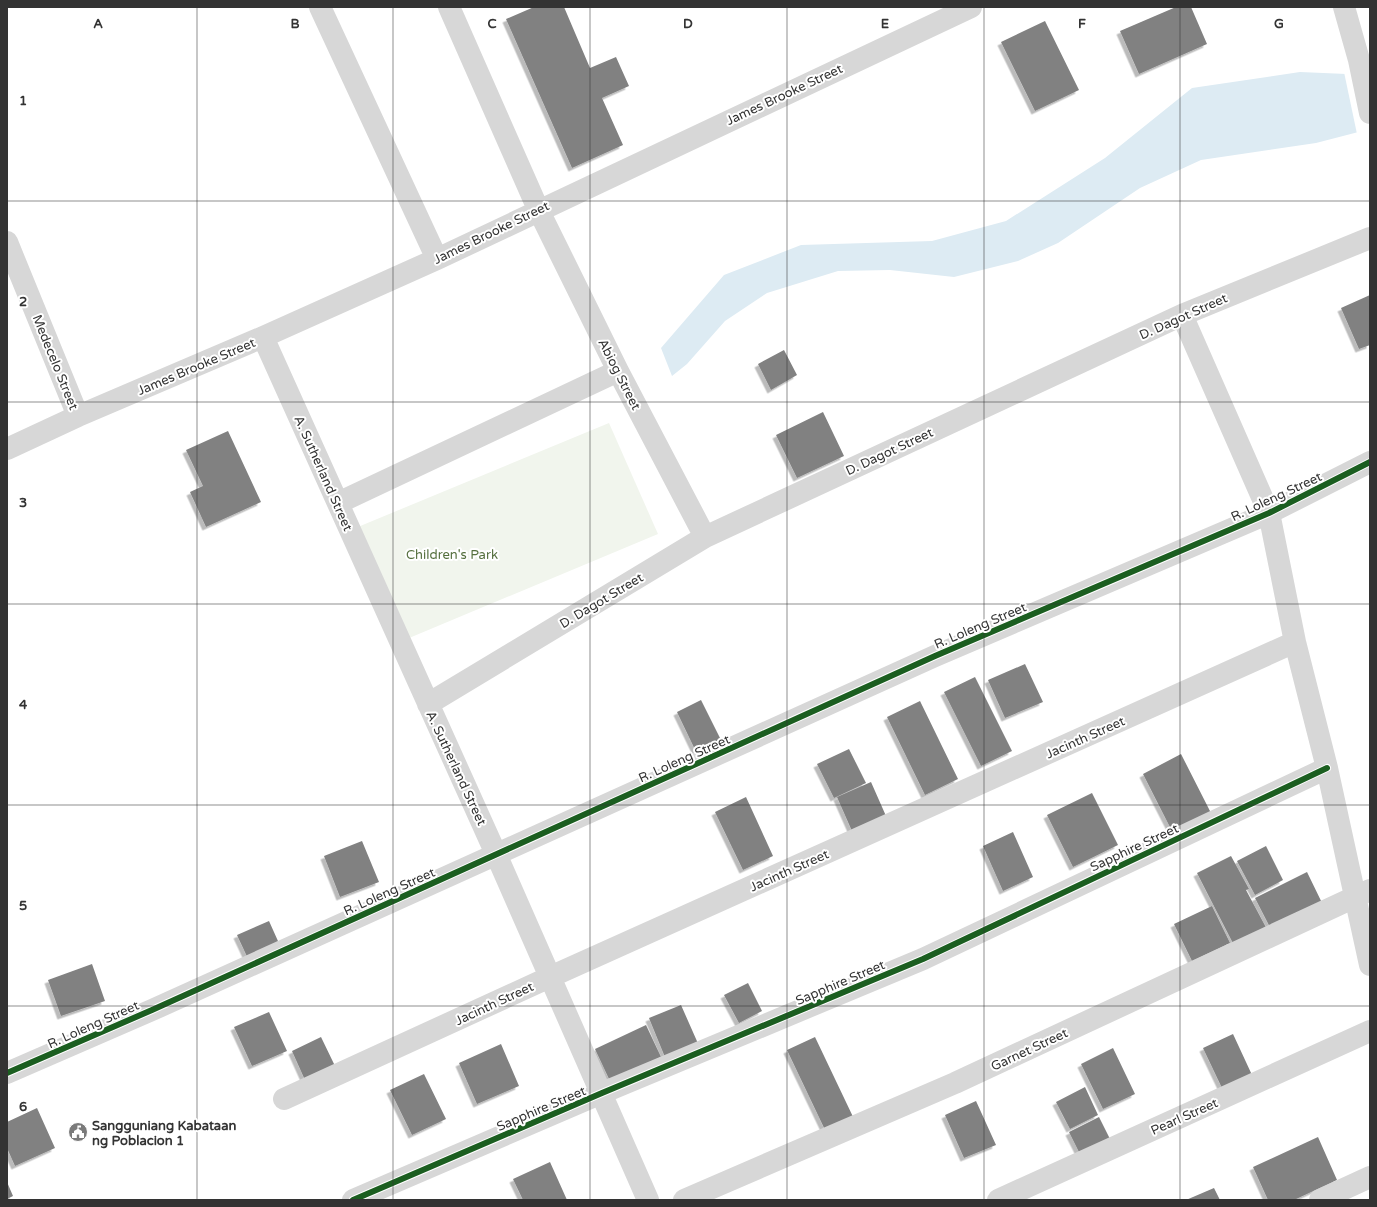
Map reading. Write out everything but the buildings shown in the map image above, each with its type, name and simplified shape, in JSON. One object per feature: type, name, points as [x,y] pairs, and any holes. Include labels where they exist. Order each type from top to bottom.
[{"type":"street","points":[[320,7],[436,259]]},
{"type":"street","name":"Abiog Street","points":[[449,7],[538,209],[618,371],[705,537]]},
{"type":"street","points":[[1344,7],[1359,60],[1370,113]]},
{"type":"street","name":"James Brooke Street","points":[[7,449],[78,416],[263,337],[436,259],[538,209],[965,8]]},
{"type":"street","name":"D. Dagot Street","points":[[428,704],[705,537],[1182,315],[1370,238]]},
{"type":"street","name":"Medecelo Street","points":[[7,242],[78,416]]},
{"type":"street","points":[[1182,315],[1269,513],[1295,642],[1327,768],[1363,893],[1370,965]]},
{"type":"street","name":"A. Sutherland Street","points":[[263,337],[496,854],[648,1200]]},
{"type":"street","points":[[338,503],[618,371]]},
{"type":"street","name":"R. Loleng Street","points":[[7,1073],[160,1007],[935,656],[1269,513],[1370,462]]},
{"type":"street","name":"Jacinth Street","points":[[284,1099],[550,977],[1295,642]]},
{"type":"street","name":"Sapphire Street","points":[[354,1200],[923,959],[1327,768]]},
{"type":"street","name":"Garnet Street","points":[[684,1200],[955,1083],[1363,893]]},
{"type":"street","name":"Pearl Street","points":[[998,1200],[1370,1031]]},
{"type":"street","points":[[1320,1200],[1370,1177]]},
{"type":"green space","name":"Children's Park","points":[[609,423],[658,534],[402,641],[353,529]]},
{"type":"shaded area","points":[[1300,72],[1370,75],[1370,129],[1316,143],[1201,160],[1140,188],[1058,243],[1018,261],[954,277],[890,270],[838,271],[767,293],[725,321],[687,364],[672,376],[661,348],[724,275],[801,245],[932,241],[1006,221],[1105,158],[1192,88]]},
{"type":"pier","points":[[1344,72],[1370,73],[1370,131],[1357,134]]},
{"type":"cycle path","points":[[7,1073],[152,1010],[935,656],[1269,513],[1370,462]]},
{"type":"cycle path","points":[[353,1200],[602,1093],[923,959],[1327,768]]},
{"type":"place","name":"Sangguniang Kabataan ng Poblacion 1","points":[[78,1132]]}]
